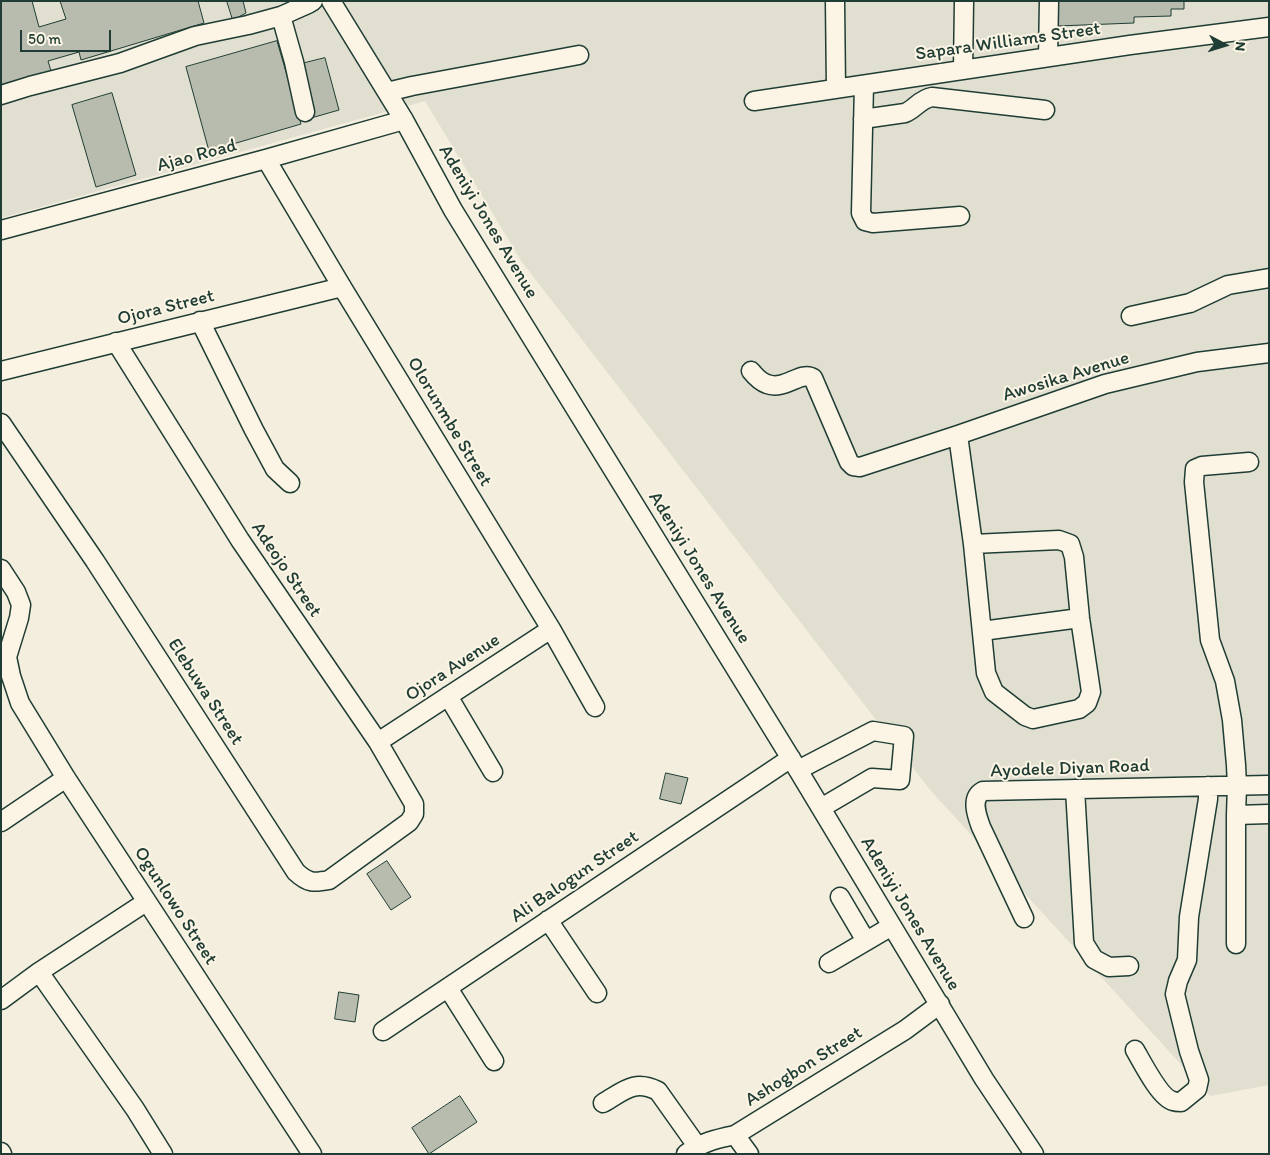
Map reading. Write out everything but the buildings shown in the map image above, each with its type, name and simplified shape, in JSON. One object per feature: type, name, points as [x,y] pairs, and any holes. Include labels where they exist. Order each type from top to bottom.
[{"type":"street","points":[[1,95],[120,63],[195,36],[281,16],[313,1]]},
{"type":"street","name":"Adeniyi Jones Avenue","points":[[331,1],[404,120],[454,210],[821,808],[984,1079],[1034,1154]]},
{"type":"street","points":[[835,1],[836,89]]},
{"type":"street","points":[[963,70],[964,1]]},
{"type":"street","points":[[1048,57],[1049,1]]},
{"type":"street","points":[[281,16],[305,112]]},
{"type":"street","name":"Sapara Williams Street","points":[[754,101],[1048,57],[1269,27]]},
{"type":"street","points":[[386,92],[580,55]]},
{"type":"street","points":[[864,85],[861,213],[865,221],[873,223],[960,216]]},
{"type":"street","points":[[863,119],[905,113],[925,98],[932,97],[1045,110]]},
{"type":"street","name":"Ajao Road","points":[[1,230],[404,120]]},
{"type":"street","name":"Olorunmbe Street","points":[[266,159],[551,629],[595,707]]},
{"type":"street","points":[[1130,316],[1190,303],[1228,285],[1269,278]]},
{"type":"street","name":"Ojora Street","points":[[1,371],[342,287]]},
{"type":"street","points":[[200,321],[275,469],[290,483]]},
{"type":"street","name":"Adeojo Street","points":[[116,342],[240,540],[378,742],[414,804],[414,814],[409,822]]},
{"type":"street","name":"Awosika Avenue","points":[[751,371],[766,384],[776,386],[786,384],[804,375],[810,375],[813,378],[849,462],[853,466],[860,467],[1105,384],[1197,362],[1269,353]]},
{"type":"street","name":"Elebuwa Street","points":[[1,423],[95,561],[296,872],[305,880],[316,882],[329,880],[409,822]]},
{"type":"street","points":[[958,435],[973,544],[986,673],[994,692],[1024,716],[1033,719],[1079,709],[1087,703],[1091,692],[1080,618],[1074,557],[1070,544],[1059,540],[973,544]]},
{"type":"street","points":[[1236,944],[1237,786],[1232,720],[1224,681],[1210,640],[1194,482],[1195,470],[1202,466],[1249,462]]},
{"type":"street","points":[[1,568],[16,592],[21,605],[20,618],[4,658]]},
{"type":"street","points":[[982,631],[1080,618]]},
{"type":"street","name":"Ojora Avenue","points":[[378,742],[551,629]]},
{"type":"street","name":"Ogunlowo Street","points":[[4,658],[20,704],[146,902],[312,1154]]},
{"type":"street","points":[[448,696],[493,772]]},
{"type":"street","name":"Ali Balogun Street","points":[[383,1031],[548,920],[794,764],[873,731],[904,736],[900,780],[872,778],[821,808]]},
{"type":"street","points":[[1,822],[66,778]]},
{"type":"street","name":"Ayodele Diyan Road","points":[[1024,918],[981,827],[976,812],[976,800],[979,793],[983,791],[1269,785]]},
{"type":"street","points":[[1135,1050],[1165,1097],[1173,1102],[1182,1102],[1197,1090],[1199,1080],[1188,1051],[1175,994],[1178,981],[1188,960],[1189,917],[1208,799],[1208,786]]},
{"type":"street","points":[[1075,789],[1084,943],[1094,960],[1109,967],[1129,966]]},
{"type":"street","points":[[1236,815],[1269,814]]},
{"type":"street","points":[[840,897],[866,941]]},
{"type":"street","points":[[1,1000],[39,972],[146,902]]},
{"type":"street","points":[[548,920],[597,994]]},
{"type":"street","points":[[829,963],[892,926]]},
{"type":"street","points":[[39,972],[135,1109],[163,1154]]},
{"type":"street","points":[[448,988],[494,1061]]},
{"type":"street","name":"Ashogbon Street","points":[[691,1150],[710,1141],[735,1135],[905,1030],[940,1004]]},
{"type":"street","points":[[603,1103],[632,1086],[642,1085],[658,1091],[691,1150]]},
{"type":"street","points":[[735,1135],[749,1154]]},
{"type":"shaded area","points":[[1,1],[1269,1],[1269,1085],[1210,1096],[931,791],[522,262],[425,101],[1,218]]}]
